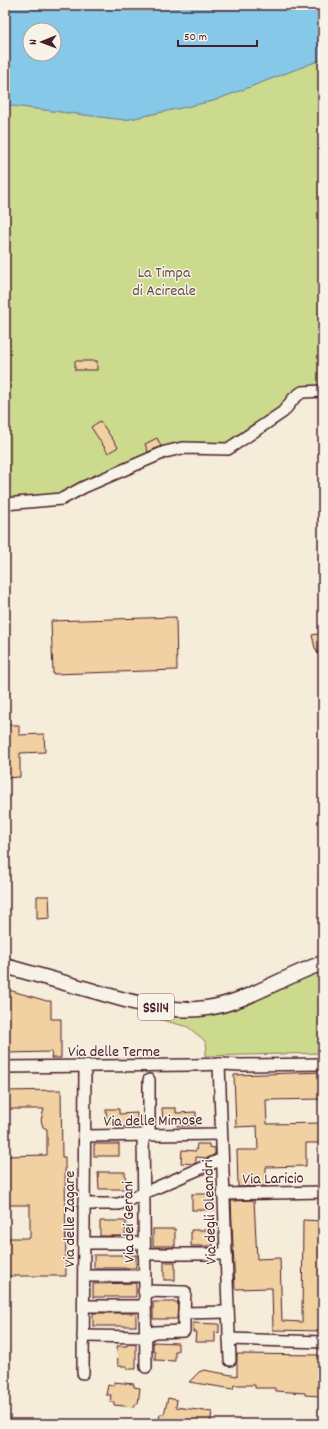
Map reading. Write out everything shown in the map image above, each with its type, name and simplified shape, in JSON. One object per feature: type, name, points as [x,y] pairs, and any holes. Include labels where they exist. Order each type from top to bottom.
[{"type":"main road","points":[[305,969],[323,957]]},
{"type":"main road","points":[[305,969],[323,963]]},
{"type":"main road","name":"SS114","points":[[5,966],[120,998],[168,1009],[191,1010],[208,1008],[236,1001],[305,969]]},
{"type":"street","points":[[5,504],[62,499],[84,487],[165,452],[182,448],[228,449],[283,412],[294,398],[302,392],[323,391]]},
{"type":"street","points":[[221,1064],[243,1059],[323,1057]]},
{"type":"street","points":[[221,1064],[323,1064]]},
{"type":"street","name":"Via delle Terme","points":[[5,1067],[221,1064]]},
{"type":"street","name":"Via degli Oleandri","points":[[221,1064],[221,1134],[230,1360]]},
{"type":"street","name":"Via delle Zagare","points":[[83,1373],[85,1066]]},
{"type":"street","name":"Via dei Gerani","points":[[146,1367],[142,1135],[149,1131],[149,1080]]},
{"type":"street","name":"Via delle Mimose","points":[[85,1136],[221,1134]]},
{"type":"street","points":[[84,1204],[119,1204],[222,1159]]},
{"type":"street","name":"Via Laricio","points":[[223,1194],[323,1192]]},
{"type":"street","points":[[84,1243],[144,1243]]},
{"type":"street","points":[[144,1254],[226,1254]]},
{"type":"street","points":[[84,1276],[144,1276]]},
{"type":"street","points":[[83,1336],[145,1337],[154,1332],[184,1331],[185,1292],[144,1291]]},
{"type":"street","points":[[84,1306],[145,1306]]},
{"type":"street","points":[[184,1313],[228,1312]]},
{"type":"street","points":[[229,1339],[323,1342]]},
{"type":"green space","name":"La Timpa di Acireale","points":[[323,59],[323,388],[291,395],[272,414],[226,444],[180,443],[61,496],[5,501],[5,105],[125,120],[213,101]]},
{"type":"green space","points":[[323,968],[323,1053],[205,1056],[207,1047],[204,1040],[188,1027],[143,1015],[170,1017],[209,1015],[237,1006]]},
{"type":"water","points":[[5,5],[323,5],[323,59],[213,101],[125,120],[5,105]]},
{"type":"building","points":[[75,361],[97,361],[97,370],[75,370]]},
{"type":"building","points":[[100,421],[118,447],[108,453],[91,427]]},
{"type":"building","points":[[157,438],[161,446],[148,452],[145,444]]},
{"type":"building","points":[[176,617],[177,670],[53,674],[51,621]]},
{"type":"building","points":[[323,633],[323,663],[315,648],[312,635]]},
{"type":"building","points":[[5,725],[19,725],[19,735],[44,734],[45,752],[20,753],[20,777],[5,778]]},
{"type":"building","points":[[37,896],[49,896],[50,918],[37,919]]},
{"type":"building","points":[[5,989],[51,1001],[51,1019],[61,1019],[61,1058],[51,1058],[52,1052],[5,1053]]},
{"type":"building","points":[[323,1072],[323,1099],[266,1100],[267,1124],[323,1123],[323,1143],[306,1143],[306,1166],[266,1167],[266,1186],[238,1187],[237,1150],[258,1150],[257,1126],[236,1127],[234,1075]]},
{"type":"building","points":[[61,1090],[62,1157],[65,1157],[66,1276],[5,1276],[5,1238],[30,1238],[30,1205],[5,1205],[5,1156],[47,1155],[47,1129],[43,1127],[41,1120],[44,1109],[5,1109],[5,1091]]},
{"type":"building","points":[[162,1108],[176,1108],[176,1113],[196,1112],[196,1125],[177,1126],[177,1122],[163,1123]]},
{"type":"building","points":[[106,1109],[119,1109],[119,1114],[137,1113],[137,1126],[119,1127],[119,1122],[107,1123]]},
{"type":"building","points":[[94,1144],[119,1144],[119,1156],[94,1156]]},
{"type":"building","points":[[197,1144],[209,1144],[209,1147],[215,1148],[215,1154],[208,1158],[196,1157],[196,1163],[194,1164],[181,1163],[182,1150],[196,1151]]},
{"type":"building","points":[[98,1172],[125,1172],[126,1189],[99,1189]]},
{"type":"building","points":[[192,1194],[214,1194],[214,1210],[192,1210]]},
{"type":"building","points":[[254,1200],[257,1259],[280,1258],[282,1321],[302,1322],[303,1220],[323,1221],[323,1331],[273,1330],[272,1288],[235,1289],[231,1201]]},
{"type":"building","points":[[100,1221],[126,1221],[125,1236],[100,1236]]},
{"type":"building","points":[[153,1229],[175,1229],[175,1246],[153,1246]]},
{"type":"building","points":[[191,1230],[214,1230],[213,1246],[191,1246]]},
{"type":"building","points":[[94,1255],[136,1255],[136,1268],[94,1268]]},
{"type":"building","points":[[164,1262],[175,1262],[175,1280],[164,1280]]},
{"type":"building","points":[[136,1283],[136,1297],[93,1297],[93,1284]]},
{"type":"building","points":[[153,1302],[178,1302],[177,1319],[153,1319]]},
{"type":"building","points":[[93,1313],[136,1313],[136,1326],[93,1326]]},
{"type":"building","points":[[193,1323],[219,1324],[219,1333],[215,1332],[215,1342],[195,1342],[196,1332],[193,1332]]},
{"type":"building","points":[[153,1342],[178,1343],[178,1351],[175,1351],[175,1361],[155,1360]]},
{"type":"building","points":[[127,1344],[136,1344],[136,1369],[127,1369],[127,1366],[118,1366],[117,1346],[127,1346]]},
{"type":"building","points":[[237,1354],[320,1355],[320,1359],[323,1359],[323,1394],[319,1394],[319,1396],[305,1395],[305,1393],[275,1391],[275,1388],[255,1388],[255,1385],[234,1385],[233,1389],[189,1382],[199,1372],[204,1370],[237,1376]]},
{"type":"building","points":[[114,1382],[134,1384],[134,1387],[140,1388],[138,1404],[135,1404],[134,1407],[114,1405],[114,1402],[110,1402],[111,1395],[106,1395],[108,1385],[114,1386]]},
{"type":"building","points":[[168,1398],[177,1400],[176,1407],[212,1412],[210,1424],[173,1420],[173,1424],[158,1424],[160,1414],[164,1414]]}]
